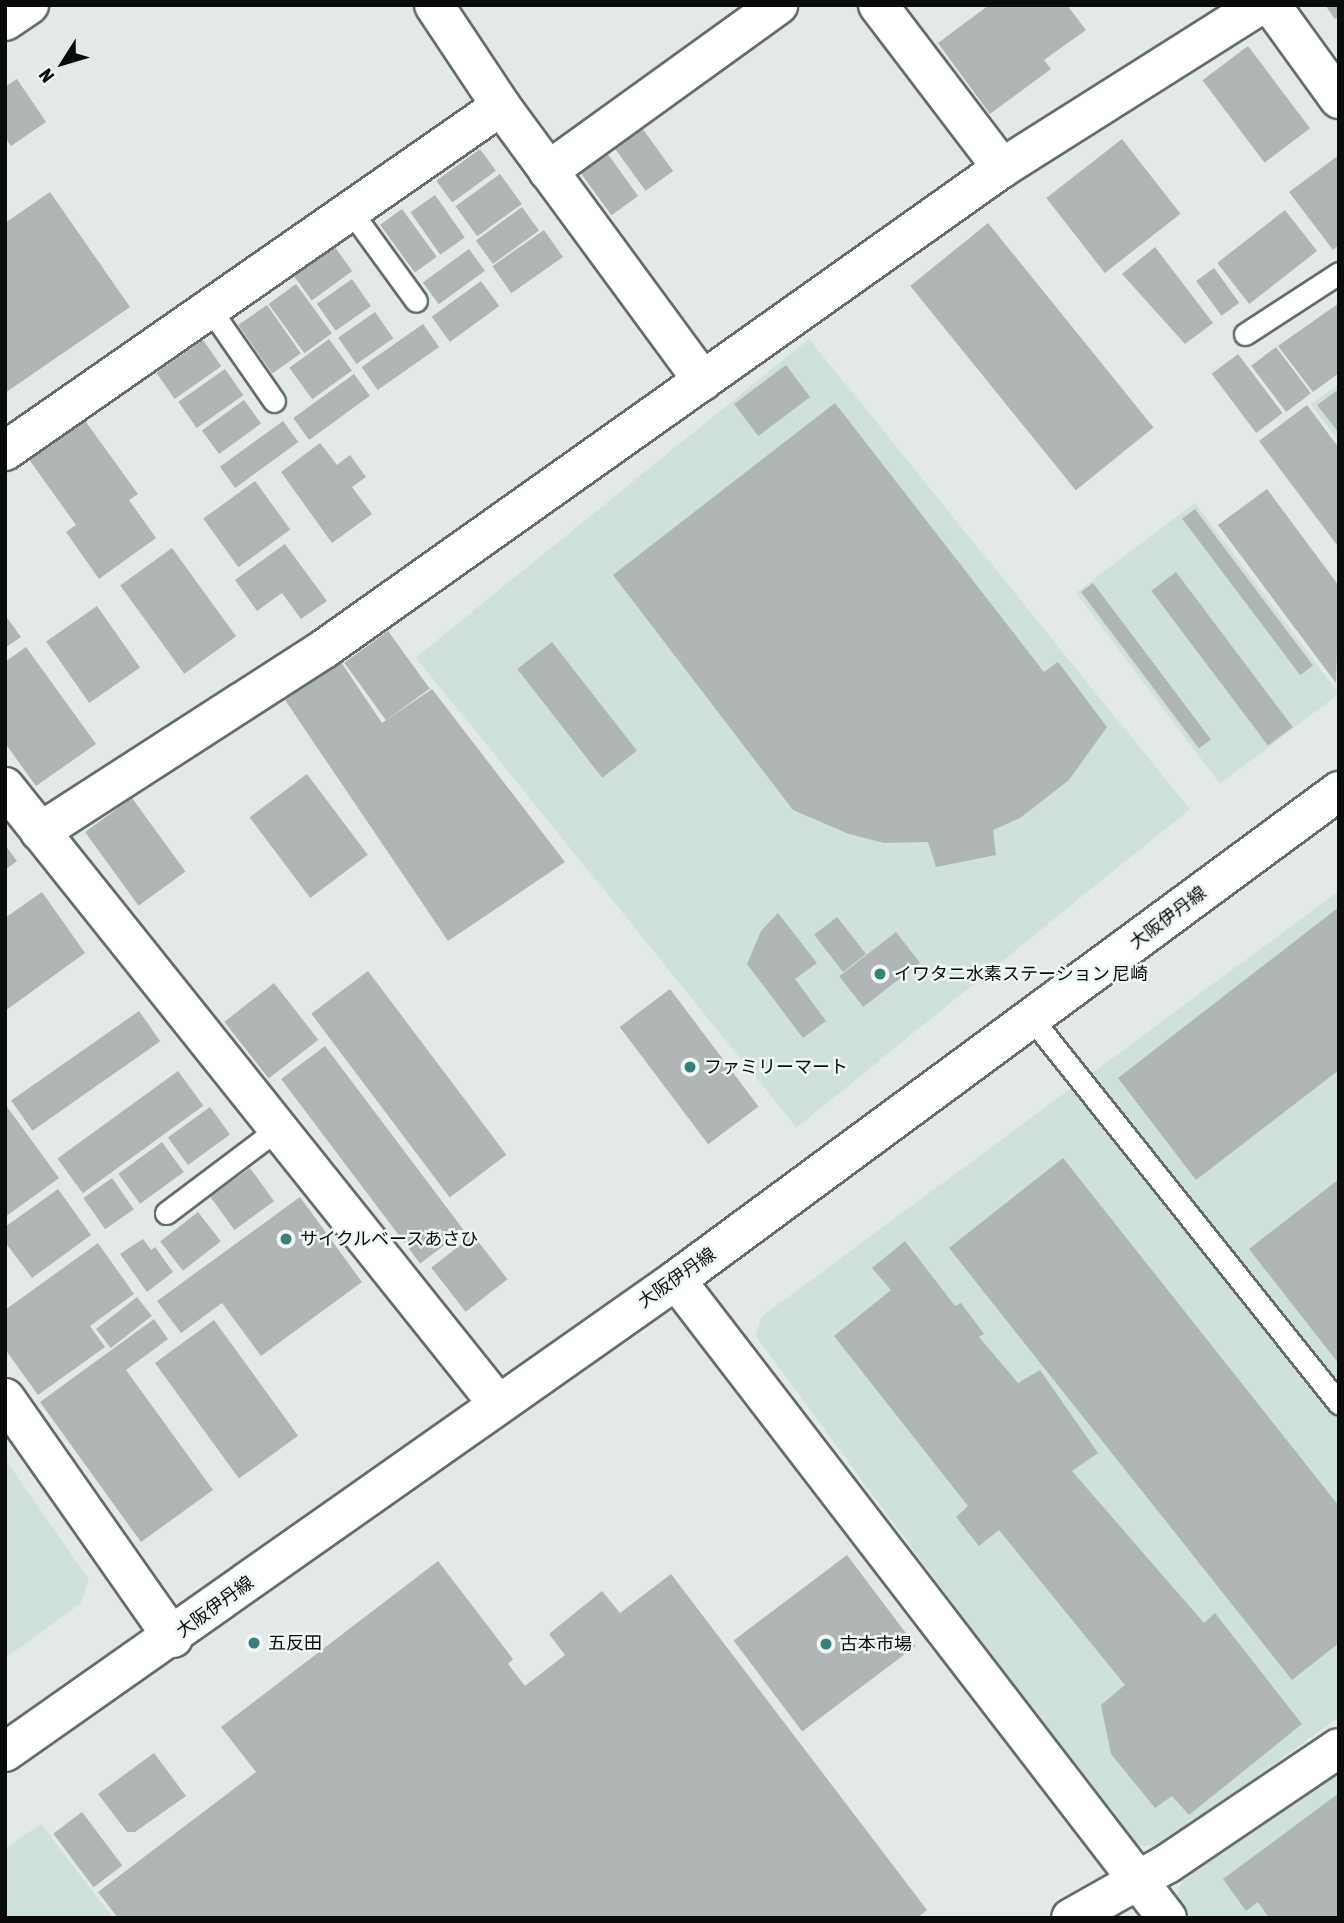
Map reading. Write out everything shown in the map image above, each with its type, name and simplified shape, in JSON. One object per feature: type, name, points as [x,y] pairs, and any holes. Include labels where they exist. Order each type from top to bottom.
[{"type":"street","points":[[5,21],[29,5]]},
{"type":"street","points":[[434,5],[501,106],[703,381]]},
{"type":"street","points":[[548,171],[778,5]]},
{"type":"street","points":[[878,5],[1002,168]]},
{"type":"street","points":[[40,832],[324,649],[1002,168],[1259,5]]},
{"type":"street","points":[[1271,5],[1339,99]]},
{"type":"street","points":[[5,452],[501,106]]},
{"type":"street","points":[[5,787],[276,1130],[498,1404]]},
{"type":"street","name":"大阪伊丹線","points":[[5,1752],[173,1638],[498,1404],[676,1280],[1339,791]]},
{"type":"street","points":[[676,1280],[1153,1904]]},
{"type":"street","points":[[5,1398],[173,1638]]},
{"type":"street","points":[[1071,1918],[1153,1904],[1339,1748]]},
{"type":"lane","points":[[350,211],[416,301]]},
{"type":"lane","points":[[1245,334],[1339,273]]},
{"type":"lane","points":[[210,309],[274,401]]},
{"type":"lane","points":[[1032,1019],[1339,1404]]},
{"type":"lane","points":[[166,1213],[276,1130]]},
{"type":"shaded area","points":[[809,339],[1190,809],[797,1128],[416,657]]},
{"type":"shaded area","points":[[1339,384],[1339,441],[1311,404]]},
{"type":"shaded area","points":[[1195,503],[1339,694],[1220,784],[1076,593]]},
{"type":"shaded area","points":[[1339,891],[1339,1717],[1162,1845],[1131,1846],[756,1336],[761,1317]]},
{"type":"shaded area","points":[[5,1459],[89,1580],[80,1604],[5,1658]]},
{"type":"shaded area","points":[[1339,1769],[1339,1918],[1190,1918],[1176,1899],[1185,1871]]},
{"type":"shaded area","points":[[41,1824],[113,1918],[5,1918],[5,1849]]},
{"type":"building","points":[[989,5],[1067,5],[1086,30],[1044,60],[1051,69],[990,114],[938,43]]},
{"type":"building","points":[[1325,5],[1339,5],[1339,16],[1335,19]]},
{"type":"building","points":[[1248,46],[1310,128],[1264,163],[1202,80]]},
{"type":"building","points":[[17,79],[46,122],[11,146],[5,137],[5,87]]},
{"type":"building","points":[[642,128],[673,171],[646,191],[614,148]]},
{"type":"building","points":[[1122,139],[1180,214],[1105,273],[1046,198]]},
{"type":"building","points":[[480,149],[496,171],[452,203],[436,181]]},
{"type":"building","points":[[607,153],[638,196],[611,215],[580,172]]},
{"type":"building","points":[[1339,155],[1339,245],[1333,250],[1289,192]]},
{"type":"building","points":[[500,174],[522,204],[477,236],[456,206]]},
{"type":"building","points":[[50,192],[130,307],[5,393],[5,223]]},
{"type":"building","points":[[435,195],[465,238],[440,255],[410,212]]},
{"type":"building","points":[[522,207],[539,230],[493,264],[476,241]]},
{"type":"building","points":[[402,209],[437,257],[415,273],[380,225]]},
{"type":"building","points":[[1285,210],[1317,251],[1249,304],[1217,263]]},
{"type":"building","points":[[988,223],[1154,427],[1076,490],[910,286]]},
{"type":"building","points":[[544,230],[563,257],[511,293],[492,266]]},
{"type":"building","points":[[334,246],[352,271],[312,300],[294,275]]},
{"type":"building","points":[[1155,247],[1213,323],[1185,344],[1122,274]]},
{"type":"building","points":[[469,249],[485,271],[439,304],[423,283]]},
{"type":"building","points":[[1214,268],[1239,303],[1221,316],[1196,281]]},
{"type":"building","points":[[352,279],[371,306],[336,331],[317,304]]},
{"type":"building","points":[[481,281],[499,306],[450,342],[432,317]]},
{"type":"building","points":[[296,284],[332,333],[304,353],[268,304]]},
{"type":"building","points":[[1339,303],[1339,373],[1313,392],[1278,346]]},
{"type":"building","points":[[267,305],[301,353],[272,373],[238,325]]},
{"type":"building","points":[[375,312],[393,338],[356,364],[338,338]]},
{"type":"building","points":[[423,324],[439,347],[378,390],[362,367]]},
{"type":"building","points":[[329,339],[352,371],[312,399],[289,368]]},
{"type":"building","points":[[203,340],[221,366],[175,399],[156,373]]},
{"type":"building","points":[[1276,347],[1311,393],[1286,412],[1251,366]]},
{"type":"building","points":[[1238,354],[1283,413],[1256,433],[1212,374]]},
{"type":"building","points":[[786,365],[810,397],[758,436],[734,404]]},
{"type":"building","points":[[225,369],[243,395],[197,428],[178,402]]},
{"type":"building","points":[[354,374],[370,396],[309,440],[293,418]]},
{"type":"building","points":[[1339,389],[1339,433],[1317,405]]},
{"type":"building","points":[[244,400],[261,423],[219,454],[202,431]]},
{"type":"building","points":[[835,403],[1044,672],[1058,662],[1107,727],[1069,780],[1020,818],[993,830],[996,855],[936,867],[928,842],[884,843],[849,834],[793,810],[613,575]]},
{"type":"building","points":[[1307,405],[1339,448],[1337,545],[1259,441]]},
{"type":"building","points":[[83,418],[138,494],[129,500],[156,538],[99,579],[66,532],[76,525],[28,458]]},
{"type":"building","points":[[283,421],[298,442],[235,488],[220,467]]},
{"type":"building","points":[[320,443],[337,465],[350,455],[366,477],[352,487],[372,514],[332,543],[281,472]]},
{"type":"building","points":[[255,481],[290,530],[238,567],[203,519]]},
{"type":"building","points":[[1267,489],[1339,586],[1336,683],[1218,525]]},
{"type":"building","points":[[1195,509],[1313,666],[1300,675],[1182,519]]},
{"type":"building","points":[[285,544],[327,601],[301,619],[282,593],[257,611],[235,580]]},
{"type":"building","points":[[172,548],[236,636],[184,674],[120,586]]},
{"type":"building","points":[[1176,572],[1293,727],[1268,746],[1151,591]]},
{"type":"building","points":[[1093,583],[1211,740],[1199,749],[1081,592]]},
{"type":"building","points":[[97,606],[140,667],[89,703],[46,642]]},
{"type":"building","points":[[5,615],[21,637],[5,648]]},
{"type":"building","points":[[388,631],[430,688],[386,720],[344,663]]},
{"type":"building","points":[[552,642],[637,751],[602,778],[517,669]]},
{"type":"building","points":[[26,647],[96,744],[36,786],[5,743],[5,662]]},
{"type":"building","points":[[341,662],[382,723],[432,689],[565,862],[448,941],[285,700]]},
{"type":"building","points":[[307,774],[368,855],[310,898],[249,817]]},
{"type":"building","points":[[132,798],[185,872],[139,906],[85,832]]},
{"type":"building","points":[[5,845],[17,861],[5,870]]},
{"type":"building","points":[[42,892],[85,953],[5,1011],[5,918]]},
{"type":"building","points":[[1339,907],[1339,1070],[1196,1180],[1118,1078]]},
{"type":"building","points":[[778,913],[817,963],[795,979],[826,1021],[803,1038],[747,964],[761,931]]},
{"type":"building","points":[[837,917],[866,954],[843,972],[814,935]]},
{"type":"building","points":[[896,932],[920,963],[863,1007],[839,976]]},
{"type":"building","points":[[368,971],[506,1155],[450,1197],[311,1014]]},
{"type":"building","points":[[274,983],[318,1040],[269,1079],[224,1022]]},
{"type":"building","name":"ファミリーマート","points":[[670,989],[758,1106],[708,1144],[620,1027]]},
{"type":"building","points":[[139,1011],[160,1041],[32,1131],[11,1100]]},
{"type":"building","points":[[325,1046],[464,1230],[420,1264],[281,1079]]},
{"type":"building","points":[[178,1071],[203,1106],[83,1193],[57,1159]]},
{"type":"building","points":[[5,1104],[59,1178],[5,1217]]},
{"type":"building","points":[[210,1107],[230,1135],[188,1165],[168,1138]]},
{"type":"building","points":[[162,1142],[184,1172],[140,1204],[118,1174]]},
{"type":"building","points":[[1063,1158],[1339,1506],[1339,1643],[1292,1680],[949,1248]]},
{"type":"building","points":[[250,1168],[274,1201],[234,1230],[210,1197]]},
{"type":"building","points":[[112,1178],[134,1209],[105,1229],[83,1198]]},
{"type":"building","points":[[1339,1179],[1339,1364],[1249,1249]]},
{"type":"building","points":[[58,1189],[91,1235],[32,1278],[5,1242],[5,1227]]},
{"type":"building","name":"サイクルベースあさひ","points":[[300,1197],[362,1282],[261,1356],[222,1303],[181,1333],[157,1301]]},
{"type":"building","points":[[198,1212],[221,1241],[183,1271],[160,1242]]},
{"type":"building","points":[[473,1235],[507,1279],[466,1312],[431,1268]]},
{"type":"building","points":[[143,1239],[151,1250],[155,1247],[173,1272],[147,1292],[120,1254]]},
{"type":"building","points":[[905,1241],[955,1306],[961,1303],[984,1334],[979,1337],[1018,1383],[1040,1370],[1098,1453],[1072,1471],[1204,1623],[1215,1613],[1302,1724],[1189,1815],[1172,1796],[1155,1808],[1111,1754],[1101,1705],[1125,1685],[999,1530],[979,1546],[956,1517],[968,1506],[834,1336],[891,1290],[872,1268]]},
{"type":"building","points":[[98,1243],[134,1294],[90,1326],[105,1347],[38,1395],[5,1349],[5,1310]]},
{"type":"building","points":[[137,1297],[152,1316],[111,1348],[96,1329]]},
{"type":"building","points":[[154,1319],[168,1339],[126,1370],[213,1490],[141,1542],[40,1402]]},
{"type":"building","points":[[214,1320],[298,1436],[239,1479],[155,1363]]},
{"type":"building","name":"古本市場","points":[[847,1555],[916,1646],[802,1732],[734,1640]]},
{"type":"building","points":[[438,1561],[513,1659],[508,1664],[525,1686],[565,1655],[549,1634],[602,1591],[620,1613],[671,1574],[927,1910],[917,1918],[118,1918],[98,1892],[256,1772],[221,1727]]},
{"type":"building","points":[[154,1753],[186,1796],[135,1832],[127,1832],[98,1794]]},
{"type":"building","points":[[1339,1793],[1339,1918],[1269,1918],[1258,1902],[1246,1911],[1223,1879]]},
{"type":"building","points":[[82,1812],[122,1866],[94,1887],[53,1834]]},
{"type":"place","name":"イワタニ水素ステーション 尼崎","points":[[880,974]]},
{"type":"place","name":"ファミリーマート","points":[[690,1067]]},
{"type":"place","name":"サイクルベースあさひ","points":[[286,1239]]},
{"type":"place","name":"五反田","points":[[254,1643]]},
{"type":"place","name":"古本市場","points":[[826,1644]]}]
